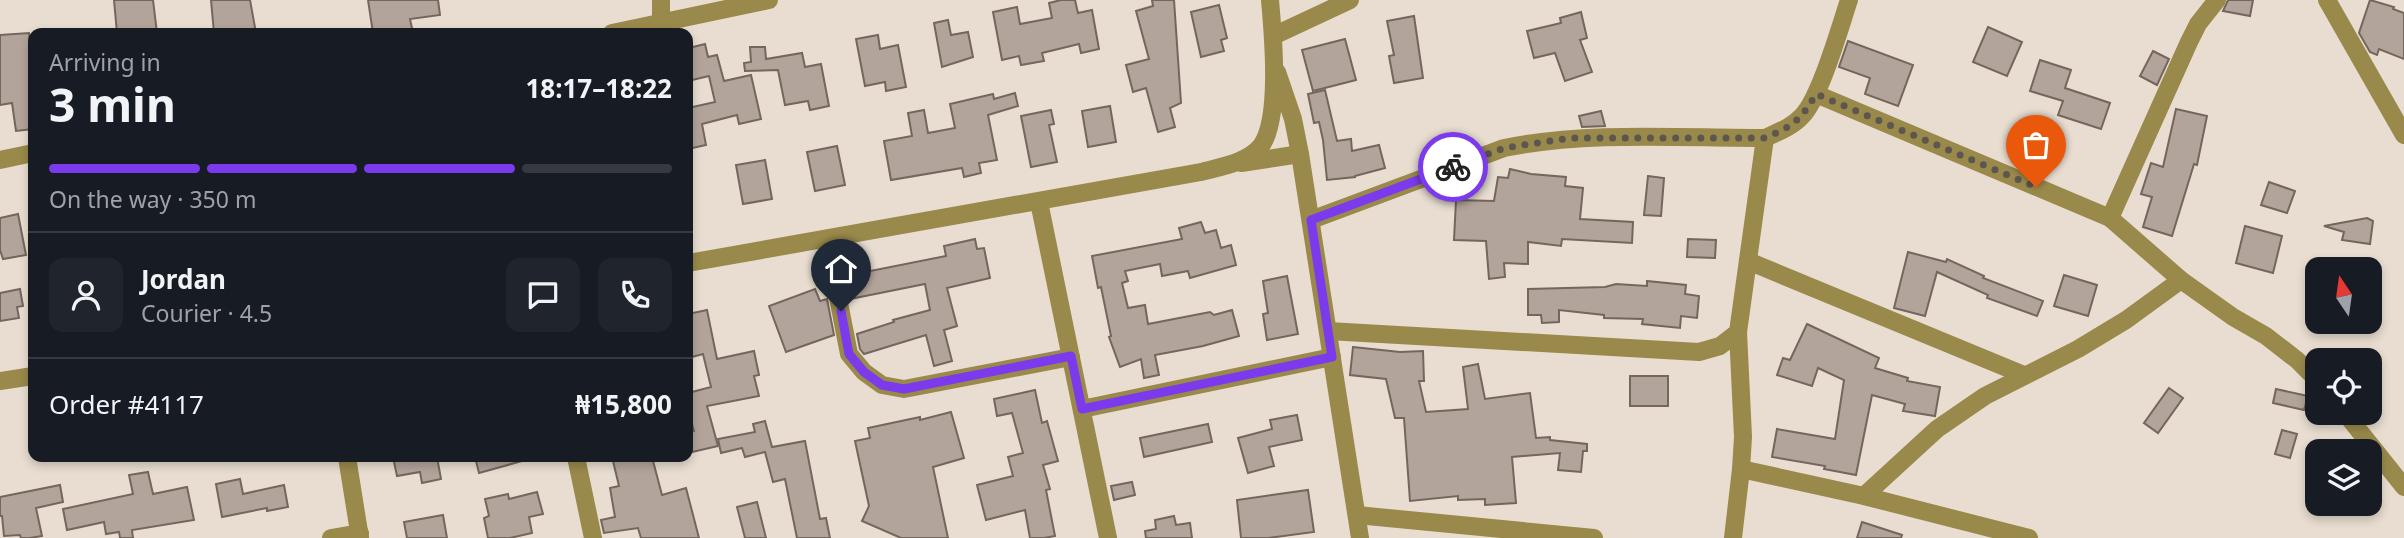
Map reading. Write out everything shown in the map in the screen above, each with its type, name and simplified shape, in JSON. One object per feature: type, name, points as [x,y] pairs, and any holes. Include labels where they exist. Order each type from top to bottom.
[{"type":"street","points":[[661,0],[661,23]]},
{"type":"street","points":[[636,28],[769,0]]},
{"type":"street","points":[[1224,166],[1246,158],[1260,147],[1268,131],[1274,66],[1270,0]]},
{"type":"street","points":[[1273,36],[1350,0]]},
{"type":"street","points":[[1311,220],[1504,148],[1535,142],[1570,138],[1765,138],[1787,129],[1804,115],[1816,94],[1849,0]]},
{"type":"street","points":[[2110,218],[2189,42],[2198,24],[2217,0]]},
{"type":"street","points":[[2327,0],[2404,135]]},
{"type":"street","points":[[1274,66],[1287,98],[1300,154],[1360,538]]},
{"type":"street","points":[[1816,94],[2110,218],[2181,280],[2233,317],[2266,336],[2305,368]]},
{"type":"street","points":[[1733,538],[1741,469],[1742,400],[1738,332],[1765,138]]},
{"type":"street","points":[[0,160],[28,154]]},
{"type":"street","points":[[693,262],[1300,154]]},
{"type":"street","points":[[1039,202],[1108,538]]},
{"type":"street","points":[[1748,261],[2024,375]]},
{"type":"street","points":[[832,268],[849,354],[864,372],[882,385],[904,389],[1071,356]]},
{"type":"street","points":[[1864,496],[1937,429],[1985,396],[2102,335],[2181,280]]},
{"type":"street","points":[[1328,331],[1699,352],[1720,346],[1738,332]]},
{"type":"street","points":[[1082,409],[1332,357]]},
{"type":"street","points":[[0,381],[28,377]]},
{"type":"street","points":[[2355,425],[2404,486]]},
{"type":"street","points":[[331,538],[360,536],[348,462]]},
{"type":"street","points":[[577,462],[593,538]]},
{"type":"street","points":[[1741,469],[1864,496],[2029,538]]},
{"type":"street","points":[[1357,514],[1594,538]]},
{"type":"building","points":[[114,0],[153,0],[156,28],[117,28]]},
{"type":"building","points":[[211,0],[250,0],[255,28],[214,28]]},
{"type":"building","points":[[368,0],[438,0],[440,15],[410,19],[412,28],[372,28]]},
{"type":"building","points":[[1075,0],[1078,13],[1092,10],[1099,49],[1081,53],[1079,44],[1042,53],[1044,61],[1021,65],[1019,56],[1002,60],[993,12],[1017,7],[1020,24],[1052,18],[1049,3]]},
{"type":"building","points":[[1152,0],[1174,0],[1181,103],[1170,108],[1175,127],[1158,132],[1146,88],[1133,92],[1126,65],[1149,59],[1136,11],[1153,6]]},
{"type":"building","points":[[2228,0],[2253,0],[2250,16],[2223,11]]},
{"type":"building","points":[[2370,0],[2404,13],[2404,59],[2379,49],[2377,55],[2370,52],[2359,33]]},
{"type":"building","points":[[1219,5],[1227,38],[1221,40],[1224,51],[1201,57],[1191,12]]},
{"type":"building","points":[[1581,12],[1587,38],[1580,40],[1592,72],[1565,81],[1555,53],[1534,58],[1527,31],[1561,23],[1560,18]]},
{"type":"building","points":[[1414,16],[1423,78],[1394,83],[1389,56],[1394,55],[1387,21]]},
{"type":"building","points":[[948,20],[951,35],[968,32],[973,57],[942,67],[934,23]]},
{"type":"building","points":[[1988,27],[2022,42],[2007,76],[1973,62]]},
{"type":"building","points":[[28,33],[28,130],[16,131],[12,103],[0,105],[0,35]]},
{"type":"building","points":[[878,35],[880,49],[898,45],[906,87],[886,91],[885,82],[865,86],[856,39]]},
{"type":"building","points":[[1345,39],[1356,80],[1313,91],[1302,50]]},
{"type":"building","points":[[1848,41],[1913,65],[1898,106],[1865,94],[1870,78],[1839,67]]},
{"type":"building","points":[[705,44],[708,57],[717,55],[724,81],[751,75],[761,119],[739,124],[737,115],[702,124],[706,145],[693,148],[693,107],[715,102],[709,76],[693,80],[693,47]]},
{"type":"building","points":[[750,47],[765,47],[766,59],[802,53],[805,67],[821,64],[829,106],[810,110],[808,101],[785,105],[778,70],[745,71],[744,63],[751,62]]},
{"type":"building","points":[[2153,51],[2169,59],[2157,85],[2140,76]]},
{"type":"building","points":[[2040,60],[2071,70],[2065,88],[2110,103],[2101,129],[2058,115],[2063,101],[2030,91]]},
{"type":"building","points":[[1325,90],[1337,141],[1351,139],[1352,151],[1379,145],[1385,168],[1355,177],[1327,180],[1323,140],[1319,122],[1314,123],[1308,94]]},
{"type":"building","points":[[1015,93],[1018,106],[988,115],[997,160],[979,163],[981,173],[964,177],[962,168],[891,180],[884,141],[912,136],[908,113],[924,110],[928,133],[955,128],[950,104],[993,94],[994,99]]},
{"type":"building","points":[[1110,106],[1116,142],[1088,147],[1082,111]]},
{"type":"building","points":[[2176,109],[2207,116],[2197,165],[2194,164],[2172,236],[2143,227],[2152,197],[2141,194],[2151,163],[2163,167]]},
{"type":"building","points":[[1051,110],[1054,124],[1049,125],[1057,162],[1031,167],[1021,116]]},
{"type":"building","points":[[1601,111],[1605,126],[1582,127],[1579,116]]},
{"type":"building","points":[[837,146],[845,185],[815,191],[807,152]]},
{"type":"building","points":[[765,160],[772,199],[743,204],[736,165]]},
{"type":"building","points":[[1510,169],[1566,177],[1565,186],[1583,188],[1580,219],[1633,222],[1632,243],[1562,239],[1561,246],[1528,242],[1528,264],[1504,263],[1505,277],[1489,279],[1486,241],[1454,240],[1456,200],[1494,201],[1498,177],[1508,178]]},
{"type":"building","points":[[1648,176],[1664,178],[1661,216],[1644,215]]},
{"type":"building","points":[[2269,182],[2295,191],[2287,213],[2261,205]]},
{"type":"building","points":[[18,214],[26,255],[3,259],[0,250],[0,218]]},
{"type":"building","points":[[2367,218],[2373,221],[2370,244],[2342,240],[2344,232],[2324,226]]},
{"type":"building","points":[[1201,222],[1205,233],[1216,230],[1221,248],[1231,245],[1236,265],[1190,278],[1188,271],[1162,276],[1160,264],[1125,271],[1128,281],[1122,283],[1128,308],[1145,305],[1148,324],[1232,310],[1239,336],[1155,355],[1159,375],[1144,378],[1141,359],[1120,367],[1109,337],[1111,336],[1101,287],[1098,288],[1092,256],[1182,239],[1179,228]]},
{"type":"building","points":[[2245,226],[2282,236],[2273,273],[2236,263]]},
{"type":"building","points":[[975,239],[977,249],[984,248],[990,278],[947,288],[957,326],[944,330],[952,361],[934,366],[926,335],[864,354],[860,349],[857,334],[930,310],[925,284],[850,299],[845,276],[946,256],[944,246]]},
{"type":"building","points":[[1688,239],[1716,240],[1715,258],[1687,257]]},
{"type":"building","points":[[1908,252],[1946,262],[1947,259],[1984,276],[1983,278],[2043,301],[2037,316],[1987,298],[1988,295],[1937,272],[1925,316],[1894,308]]},
{"type":"building","points":[[2064,275],[2097,285],[2088,316],[2054,306]]},
{"type":"building","points":[[1287,276],[1298,334],[1267,340],[1263,314],[1268,313],[1263,281]]},
{"type":"building","points":[[1647,281],[1686,285],[1685,294],[1699,296],[1697,318],[1681,316],[1680,328],[1642,324],[1643,319],[1604,318],[1604,315],[1559,310],[1559,322],[1542,323],[1541,315],[1528,315],[1528,289],[1605,287],[1616,284],[1647,286]]},
{"type":"building","points":[[20,289],[23,306],[17,307],[19,318],[0,321],[0,293]]},
{"type":"building","points":[[815,289],[820,301],[827,299],[834,335],[786,352],[769,306]]},
{"type":"building","points":[[707,310],[717,359],[754,351],[759,375],[754,376],[759,396],[707,406],[718,446],[693,452],[693,392],[711,387],[703,354],[693,357],[693,313]]},
{"type":"building","points":[[1807,324],[1879,358],[1875,368],[1908,378],[1907,381],[1940,387],[1935,416],[1903,411],[1905,404],[1872,395],[1856,475],[1824,469],[1825,466],[1772,457],[1777,429],[1835,439],[1844,380],[1818,368],[1812,386],[1777,375],[1783,358],[1790,360]]},
{"type":"building","points":[[1353,347],[1400,352],[1423,351],[1424,381],[1419,381],[1426,412],[1468,409],[1463,367],[1478,364],[1485,399],[1530,393],[1536,438],[1550,437],[1550,440],[1587,444],[1587,451],[1583,451],[1581,472],[1558,470],[1560,453],[1512,457],[1516,503],[1485,505],[1485,499],[1458,500],[1458,496],[1410,501],[1404,418],[1395,418],[1386,379],[1350,375]]},
{"type":"building","points":[[1630,376],[1668,376],[1668,406],[1630,406]]},
{"type":"building","points":[[2169,388],[2183,398],[2158,433],[2144,423]]},
{"type":"building","points":[[2276,389],[2305,395],[2304,410],[2273,403]]},
{"type":"building","points":[[1035,390],[1042,423],[1047,421],[1058,461],[1043,465],[1050,489],[1046,490],[1055,536],[1044,538],[1030,538],[1025,510],[986,520],[977,485],[1013,476],[1008,457],[1023,453],[1012,413],[997,416],[994,399]]},
{"type":"building","points":[[951,412],[964,458],[933,467],[948,538],[901,538],[862,521],[869,506],[855,441],[870,438],[868,428]]},
{"type":"building","points":[[1297,415],[1302,440],[1269,447],[1274,466],[1248,473],[1238,438],[1272,429],[1270,420]]},
{"type":"building","points":[[765,421],[772,447],[805,441],[820,519],[826,518],[830,538],[797,538],[785,479],[773,482],[765,452],[745,457],[742,448],[721,453],[718,439],[755,432],[753,424]]},
{"type":"building","points":[[1208,424],[1212,442],[1144,457],[1140,438]]},
{"type":"building","points":[[2282,430],[2297,434],[2290,458],[2275,454]]},
{"type":"building","points":[[394,462],[438,462],[441,479],[422,483],[420,472],[397,476]]},
{"type":"building","points":[[476,462],[518,462],[479,473]]},
{"type":"building","points":[[613,462],[653,462],[662,495],[686,488],[699,538],[641,538],[638,528],[604,533],[601,520],[615,517],[610,488],[619,486]]},
{"type":"building","points":[[148,472],[153,494],[187,487],[194,520],[132,530],[133,538],[120,538],[119,532],[106,534],[104,522],[67,530],[63,509],[133,494],[129,475]]},
{"type":"building","points":[[240,479],[243,494],[284,485],[288,507],[267,511],[267,508],[222,517],[216,484]]},
{"type":"building","points":[[1132,482],[1135,495],[1114,500],[1111,486]]},
{"type":"building","points":[[60,485],[63,502],[36,508],[42,536],[4,536],[0,497]]},
{"type":"building","points":[[1308,490],[1314,532],[1268,538],[1241,538],[1237,500]]},
{"type":"building","points":[[537,492],[543,514],[529,517],[532,533],[510,538],[488,538],[484,518],[489,516],[485,499],[508,494],[509,499]]},
{"type":"building","points":[[757,502],[766,538],[745,538],[737,507]]},
{"type":"building","points":[[443,515],[447,538],[407,538],[404,522]]},
{"type":"building","points":[[1174,516],[1176,525],[1190,523],[1192,538],[1146,538],[1145,531],[1156,529],[1155,520]]},
{"type":"building","points":[[1862,522],[1902,535],[1901,538],[1857,538]]},
{"type":"way so far","points":[[1453,167],[1504,148],[1570,138],[1765,138],[1787,129],[1804,115],[1816,94],[2036,187]]},
{"type":"route","points":[[841,311],[849,354],[864,372],[882,385],[904,389],[1071,356],[1082,409],[1332,357],[1311,220],[1453,167]]}]
